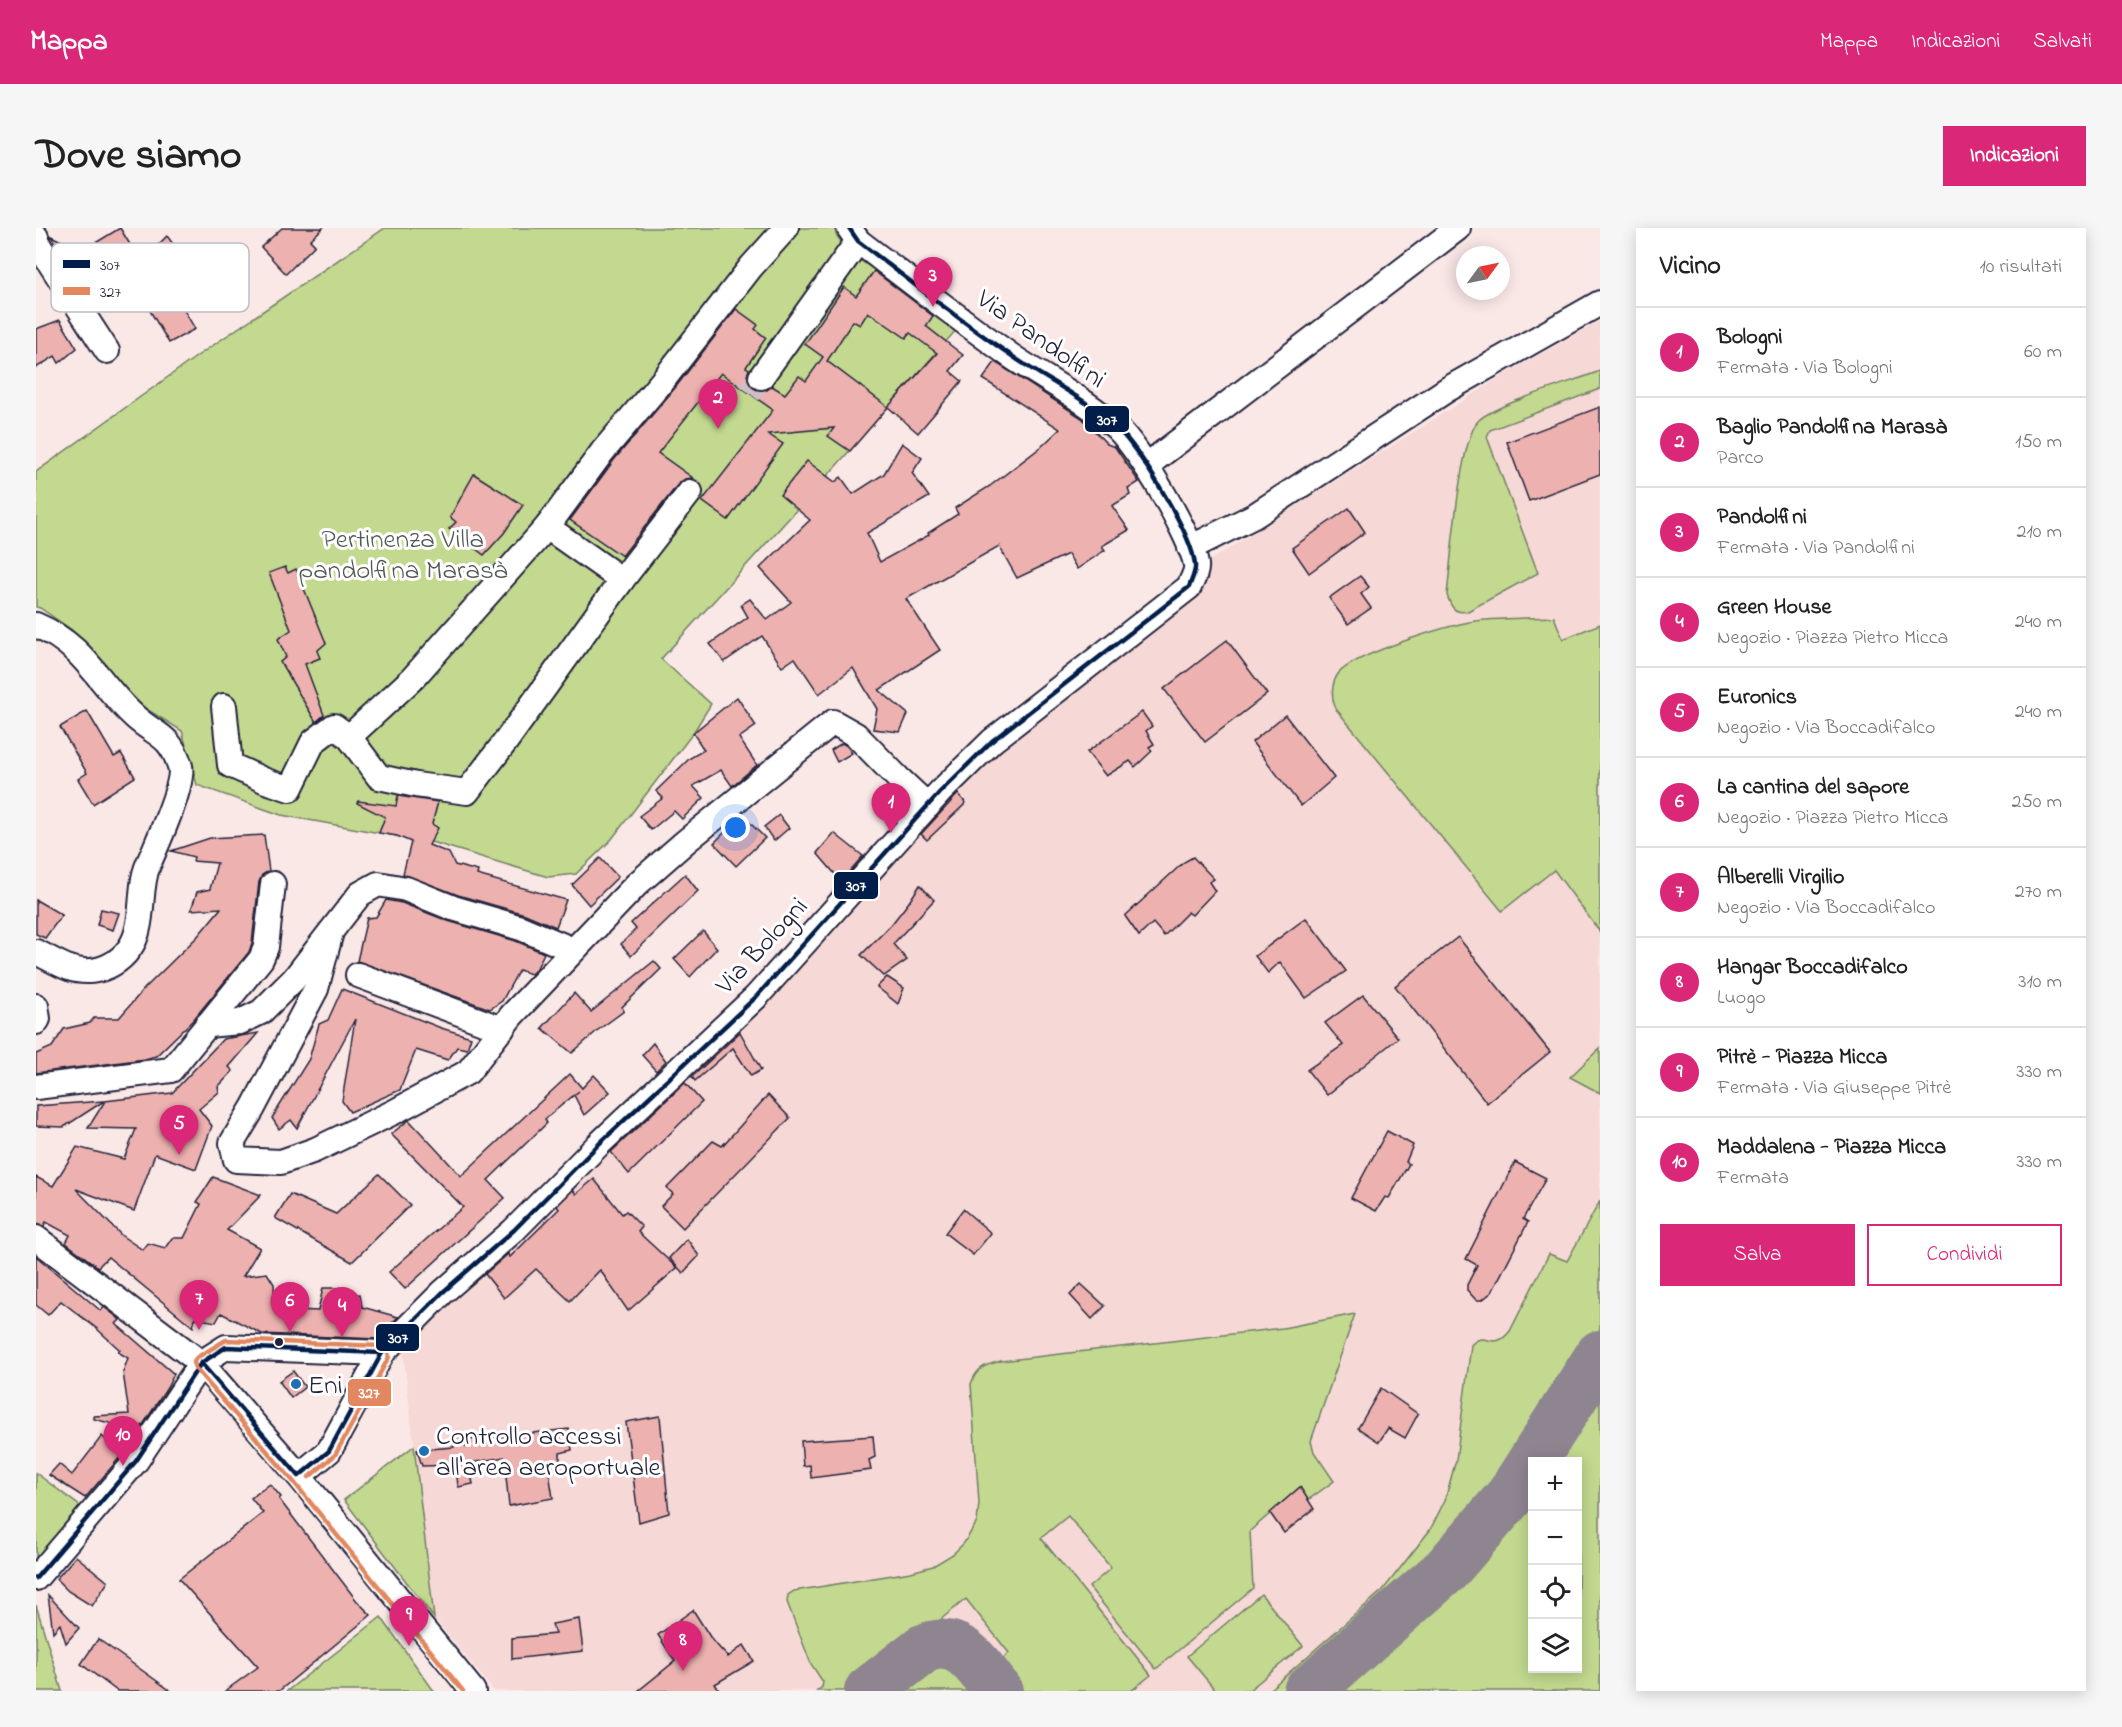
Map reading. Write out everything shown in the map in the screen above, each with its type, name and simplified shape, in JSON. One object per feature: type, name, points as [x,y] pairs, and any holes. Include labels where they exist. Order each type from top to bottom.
[{"type":"street","points":[[349,737],[413,678],[547,527],[603,451],[751,267],[786,228]]},
{"type":"street","points":[[1146,466],[1458,228]]},
{"type":"street","points":[[761,377],[854,234]]},
{"type":"street","name":"Via Pandolfini","points":[[854,234],[977,331],[1118,429],[1146,466],[1171,508],[1190,548],[1196,567],[1189,586]]},
{"type":"street","points":[[36,237],[51,265]]},
{"type":"street","points":[[1190,548],[1254,516],[1448,389],[1600,303]]},
{"type":"street","points":[[82,312],[107,351]]},
{"type":"street","points":[[224,706],[230,765],[266,781],[290,789],[313,742],[334,726],[349,737],[379,777],[466,792],[506,741],[622,580],[690,492]]},
{"type":"street","points":[[547,527],[622,580]]},
{"type":"street","name":"Via Bologni","points":[[298,1476],[329,1451],[382,1353],[443,1292],[514,1230],[600,1143],[756,997],[928,806],[992,741],[1189,586]]},
{"type":"street","points":[[36,625],[70,645],[92,666],[136,718],[168,741],[181,768],[174,799],[146,870],[139,927],[134,943],[126,955],[96,970],[85,970],[70,968],[36,952]]},
{"type":"street","points":[[331,932],[316,989],[232,1143],[236,1160],[281,1162],[315,1150],[394,1112],[468,1072],[512,1015],[637,884],[833,722],[856,735],[928,806]]},
{"type":"street","points":[[36,1088],[171,1070],[261,959],[266,948],[273,884]]},
{"type":"street","points":[[207,1025],[240,1022],[261,1012],[294,979],[360,894],[378,884],[406,889],[453,908],[521,928],[573,950]]},
{"type":"street","points":[[358,975],[502,1029]]},
{"type":"street","points":[[36,1006],[36,1022]]},
{"type":"street","points":[[36,1238],[201,1363],[298,1476],[473,1691]]},
{"type":"street","points":[[36,1578],[136,1461],[201,1363],[226,1347],[382,1353]]},
{"type":"shaded area","points":[[1600,321],[1600,1691],[494,1691],[434,1618],[402,1341],[973,772],[1206,563],[1507,373]]},
{"type":"green space","name":"Pertinenza Villa pandolfina Marasà","points":[[385,228],[835,228],[836,235],[850,253],[958,328],[661,659],[711,704],[693,733],[611,840],[576,874],[548,877],[435,843],[281,815],[197,785],[182,731],[137,703],[72,630],[36,607],[36,472],[200,354]]},
{"type":"green space","points":[[1600,371],[1600,389],[1490,430],[1487,437],[1538,573],[1468,611],[1456,610],[1447,595],[1454,531],[1466,452],[1471,433],[1478,421],[1517,401]]},
{"type":"green space","points":[[1554,617],[1563,639],[1600,624],[1600,932],[1554,870],[1502,911],[1336,709],[1333,700],[1332,691],[1338,674],[1347,666],[1382,649],[1424,634],[1475,621]]},
{"type":"green space","points":[[1600,1048],[1600,1093],[1570,1077]]},
{"type":"green space","points":[[1600,1201],[1600,1329],[1479,1522],[1446,1558],[1384,1613],[1284,1691],[1268,1691],[1383,1590],[1430,1530],[1445,1500],[1456,1460],[1471,1345],[1481,1339],[1499,1340],[1510,1331],[1549,1254],[1567,1261]]},
{"type":"green space","points":[[1355,1314],[1311,1441],[1314,1452],[1334,1481],[1308,1500],[1300,1488],[1250,1531],[1253,1588],[1156,1669],[1089,1587],[1111,1568],[1068,1516],[1041,1538],[1151,1675],[1131,1691],[1010,1691],[991,1668],[1009,1653],[966,1599],[852,1691],[817,1691],[822,1687],[823,1682],[811,1664],[787,1602],[788,1595],[794,1591],[911,1572],[933,1566],[953,1554],[964,1543],[977,1522],[979,1503],[971,1384],[982,1368],[1001,1361],[1283,1328]]},
{"type":"green space","points":[[1600,1392],[1600,1691],[1343,1691],[1354,1677],[1405,1637],[1451,1592],[1494,1544],[1528,1497],[1528,1673],[1582,1673],[1582,1457],[1557,1457]]},
{"type":"green space","points":[[414,1446],[434,1618],[344,1500]]},
{"type":"green space","points":[[36,1473],[81,1507],[44,1554],[36,1559]]},
{"type":"green space","points":[[1261,1594],[1303,1646],[1248,1691],[1216,1691],[1187,1656]]},
{"type":"green space","points":[[36,1605],[62,1691],[36,1691]]},
{"type":"green space","points":[[381,1617],[434,1691],[287,1691]]},
{"type":"green space","points":[[944,1651],[969,1668],[989,1691],[873,1691],[897,1671],[915,1660]]},
{"type":"building","points":[[120,228],[129,243],[98,243]]},
{"type":"building","points":[[282,228],[323,228],[310,240],[315,245],[286,274],[261,247]]},
{"type":"building","points":[[51,236],[66,243],[55,243]]},
{"type":"building","points":[[167,236],[172,243],[160,243]]},
{"type":"building","points":[[874,271],[933,316],[926,326],[963,355],[950,371],[962,381],[918,433],[888,407],[850,451],[828,436],[834,428],[768,434],[783,444],[728,520],[702,501],[773,410],[721,373],[658,453],[693,478],[679,483],[622,556],[570,520],[614,460],[675,388],[736,309],[758,325],[755,329],[766,338],[746,367],[749,369],[748,383],[753,389],[767,390],[772,386],[785,394],[799,376],[806,381],[823,357],[805,344],[844,287],[856,296]],"holes":[[[868,312],[906,338],[910,333],[937,353],[888,407],[827,361],[853,321],[860,325]]]},
{"type":"building","points":[[151,312],[185,312],[195,329],[169,343]]},
{"type":"building","points":[[60,320],[77,348],[59,363],[55,356],[36,368],[36,329]]},
{"type":"building","points":[[995,362],[1082,418],[1107,444],[1115,447],[1139,482],[1128,489],[1130,495],[1112,506],[1129,530],[1102,546],[1105,550],[1077,569],[1068,554],[1017,578],[999,546],[906,599],[940,650],[879,690],[908,714],[900,732],[873,729],[877,709],[853,668],[819,694],[795,658],[782,667],[762,636],[724,662],[710,644],[748,617],[741,605],[750,599],[767,620],[791,602],[760,568],[810,520],[780,495],[807,461],[835,482],[841,477],[853,494],[884,474],[902,443],[922,458],[912,473],[929,497],[867,533],[880,562],[929,535],[928,533],[958,514],[955,508],[990,486],[1041,447],[1060,429],[983,379]]},
{"type":"building","points":[[1600,407],[1600,474],[1529,501],[1507,442]]},
{"type":"building","points":[[474,474],[523,505],[504,533],[484,555],[449,529],[456,522],[450,517]]},
{"type":"building","points":[[1349,508],[1365,532],[1309,573],[1292,548]]},
{"type":"building","points":[[285,567],[288,573],[296,569],[326,643],[317,651],[320,658],[305,664],[324,715],[316,722],[280,662],[286,657],[278,639],[291,630],[269,573]]},
{"type":"building","points":[[1360,576],[1369,587],[1361,594],[1371,608],[1348,624],[1329,598]]},
{"type":"building","points":[[1227,640],[1267,694],[1205,742],[1164,689]]},
{"type":"building","points":[[737,697],[756,726],[739,738],[757,765],[732,786],[721,770],[693,786],[704,798],[682,819],[674,811],[651,830],[639,816],[663,798],[656,791],[690,758],[704,750],[693,733]]},
{"type":"building","points":[[87,711],[114,757],[121,753],[135,777],[93,804],[78,779],[87,773],[60,727]]},
{"type":"building","points":[[1142,712],[1152,726],[1146,731],[1154,744],[1149,747],[1152,751],[1135,767],[1130,761],[1106,776],[1087,752]]},
{"type":"building","points":[[1285,715],[1334,778],[1301,806],[1252,742]]},
{"type":"building","points":[[842,743],[852,753],[837,762],[831,750]]},
{"type":"building","points":[[958,794],[965,802],[964,805],[927,840],[921,834]]},
{"type":"building","points":[[398,796],[438,802],[432,824],[438,828],[429,845],[449,853],[455,865],[478,871],[477,875],[566,900],[556,927],[525,914],[458,895],[403,874],[411,842],[397,836],[379,833],[385,817],[357,803],[358,801],[396,806]]},
{"type":"building","points":[[742,815],[765,838],[736,866],[714,843]]},
{"type":"building","points":[[779,815],[789,828],[774,841],[764,827]]},
{"type":"building","points":[[834,833],[863,856],[841,881],[817,853]]},
{"type":"building","points":[[264,835],[269,871],[262,875],[259,882],[249,952],[193,1020],[156,1056],[36,1073],[36,1054],[52,1047],[64,1029],[90,1023],[94,1018],[119,1018],[144,989],[197,937],[221,908],[191,910],[197,892],[210,889],[217,863],[193,861],[194,857],[171,851],[210,838]]},
{"type":"building","points":[[1193,857],[1214,879],[1209,882],[1215,891],[1192,915],[1188,912],[1164,936],[1153,923],[1139,936],[1125,916],[1184,862]]},
{"type":"building","points":[[600,858],[618,877],[589,905],[572,885]]},
{"type":"building","points":[[685,874],[698,891],[631,956],[621,944],[636,929],[631,923]]},
{"type":"building","points":[[920,885],[934,900],[893,944],[907,960],[884,976],[861,955],[891,925]]},
{"type":"building","points":[[36,900],[62,915],[45,938],[36,934]]},
{"type":"building","points":[[386,900],[402,903],[448,921],[516,941],[544,953],[537,968],[531,974],[519,970],[502,1001],[490,1009],[357,961],[367,918],[376,917]]},
{"type":"building","points":[[101,909],[119,913],[113,930],[97,925]]},
{"type":"building","points":[[1306,918],[1346,971],[1306,998],[1280,962],[1268,973],[1255,956]]},
{"type":"building","points":[[703,931],[717,948],[690,977],[674,959]]},
{"type":"building","points":[[1458,937],[1550,1052],[1487,1103],[1395,986]]},
{"type":"building","points":[[654,961],[661,969],[622,1007],[624,1011],[572,1053],[542,1028],[574,993],[591,1012]]},
{"type":"building","points":[[887,977],[904,988],[898,1004],[877,987]]},
{"type":"building","points":[[342,989],[441,1028],[471,1037],[467,1049],[457,1047],[448,1060],[416,1050],[400,1090],[350,1112],[342,1101],[355,1019],[297,1128],[291,1120],[279,1129],[272,1118],[309,1059],[319,1024],[328,1020]]},
{"type":"building","points":[[1363,995],[1398,1038],[1327,1095],[1307,1070],[1343,1045],[1325,1023]]},
{"type":"building","points":[[740,1032],[761,1070],[751,1076],[733,1048],[695,1081],[692,1077]]},
{"type":"building","points":[[258,1033],[229,1067],[233,1071],[218,1087],[219,1092],[199,1109],[212,1126],[196,1169],[155,1154],[134,1211],[76,1189],[122,1236],[143,1250],[148,1243],[165,1248],[172,1238],[184,1238],[201,1204],[197,1202],[213,1177],[261,1195],[227,1230],[260,1248],[243,1276],[267,1273],[274,1284],[275,1309],[318,1311],[323,1288],[338,1288],[352,1295],[360,1294],[362,1307],[398,1317],[376,1339],[262,1334],[221,1313],[216,1322],[195,1318],[193,1327],[108,1257],[98,1267],[66,1243],[70,1235],[46,1222],[44,1226],[36,1224],[36,1177],[53,1186],[77,1147],[124,1159],[136,1129],[88,1128],[105,1101],[172,1093],[223,1039]]},
{"type":"building","points":[[653,1043],[666,1061],[656,1071],[642,1055]]},
{"type":"building","points":[[570,1074],[582,1088],[594,1075],[610,1092],[584,1115],[574,1095],[545,1119],[547,1123],[488,1180],[505,1198],[405,1289],[389,1272],[463,1207],[391,1134],[409,1120],[461,1176]]},
{"type":"building","points":[[685,1083],[702,1102],[629,1174],[611,1152]]},
{"type":"building","points":[[768,1095],[790,1118],[683,1228],[661,1206],[673,1194],[667,1188],[713,1141],[722,1146]]},
{"type":"building","points":[[104,1101],[64,1127],[36,1126],[36,1106]]},
{"type":"building","points":[[1387,1131],[1413,1145],[1406,1162],[1409,1164],[1389,1198],[1385,1197],[1376,1211],[1351,1198]]},
{"type":"building","points":[[1515,1162],[1546,1178],[1523,1219],[1528,1222],[1492,1292],[1482,1300],[1476,1300],[1467,1290],[1467,1285],[1477,1265],[1466,1259]]},
{"type":"building","points":[[379,1174],[410,1205],[352,1262],[275,1218],[290,1194],[336,1214]]},
{"type":"building","points":[[594,1179],[622,1214],[626,1211],[642,1227],[638,1232],[677,1268],[628,1311],[600,1270],[570,1301],[536,1269],[504,1298],[485,1274],[508,1254],[510,1257],[559,1209],[557,1206],[573,1190],[576,1194]]},
{"type":"building","points":[[963,1209],[991,1233],[973,1255],[945,1233]]},
{"type":"building","points":[[687,1239],[699,1256],[683,1273],[669,1258]]},
{"type":"building","points":[[36,1256],[101,1311],[104,1307],[117,1317],[120,1320],[116,1324],[174,1374],[139,1431],[94,1419],[94,1416],[129,1414],[123,1372],[128,1358],[118,1352],[120,1350],[96,1328],[61,1301],[48,1315],[36,1305]]},
{"type":"building","points":[[1081,1284],[1105,1306],[1092,1319],[1070,1295]]},
{"type":"building","points":[[293,1371],[305,1387],[291,1398],[279,1381]]},
{"type":"building","points":[[1381,1388],[1418,1414],[1405,1438],[1388,1428],[1379,1442],[1358,1428]]},
{"type":"building","points":[[660,1416],[669,1513],[639,1522],[626,1422]]},
{"type":"building","points":[[569,1429],[572,1450],[560,1453],[560,1467],[549,1472],[553,1498],[509,1506],[504,1457],[469,1463],[473,1484],[458,1487],[456,1465],[422,1466],[417,1450],[454,1447],[453,1435],[463,1434],[466,1447],[467,1440]]},
{"type":"building","points":[[102,1436],[122,1455],[85,1498],[49,1475],[59,1464],[72,1475]]},
{"type":"building","points":[[873,1436],[875,1457],[869,1460],[871,1470],[811,1478],[810,1465],[803,1466],[801,1441]]},
{"type":"building","points":[[270,1484],[357,1601],[371,1615],[279,1691],[225,1691],[258,1667],[179,1579],[263,1513],[251,1498]]},
{"type":"building","points":[[1300,1487],[1314,1509],[1284,1533],[1270,1513]]},
{"type":"building","points":[[76,1556],[108,1582],[92,1606],[68,1591],[56,1579]]},
{"type":"building","points":[[48,1595],[79,1628],[66,1643],[60,1624],[53,1632]]},
{"type":"building","points":[[693,1610],[712,1640],[728,1657],[744,1645],[754,1661],[715,1684],[720,1691],[638,1691],[675,1661],[658,1635]]},
{"type":"building","points":[[579,1619],[583,1651],[512,1659],[512,1638],[555,1634],[552,1624]]},
{"type":"building","points":[[98,1639],[171,1691],[117,1691],[81,1664]]},
{"type":"taxiway","points":[[1308,1691],[1446,1570],[1510,1496],[1600,1355]]},
{"type":"taxiway","points":[[869,1691],[923,1649],[936,1645],[958,1648],[975,1663],[998,1691]]},
{"type":"tunnel","points":[[749,393],[761,377]]},
{"type":"transit line","name":"307","points":[[201,1363],[299,1476],[329,1451],[382,1353],[443,1292],[514,1230],[600,1143],[756,997],[940,792],[992,741],[1189,587],[1195,565],[1185,534],[1164,493],[1117,428],[1092,407],[1025,365],[953,314],[858,241],[849,228]]},
{"type":"transit line","name":"327","points":[[309,1477],[335,1455],[389,1357],[387,1348],[226,1340],[196,1358],[195,1368],[293,1481],[463,1691]]},
{"type":"transit line","name":"307","points":[[36,1578],[136,1461],[201,1363],[226,1347],[382,1353]]},
{"type":"place","name":"Pandolfini","points":[[933,307]]},
{"type":"place","name":"Baglio Pandolfina Marasà","points":[[718,429]]},
{"type":"place","name":"Bologni","points":[[891,833]]},
{"type":"place","name":"Euronics","points":[[179,1155]]},
{"type":"place","name":"Alberelli Virgilio","points":[[199,1330]]},
{"type":"place","name":"La cantina del sapore","points":[[290,1332]]},
{"type":"place","name":"Green House","points":[[342,1337]]},
{"type":"place","name":"Eni","points":[[296,1384]]},
{"type":"place","name":"Controllo accessi all'area aeroportuale","points":[[424,1451]]},
{"type":"place","name":"Maddalena - Piazza Micca","points":[[123,1466]]},
{"type":"place","name":"Pitrè - Piazza Micca","points":[[409,1646]]},
{"type":"place","name":"Hangar Boccadifalco","points":[[683,1671]]}]
